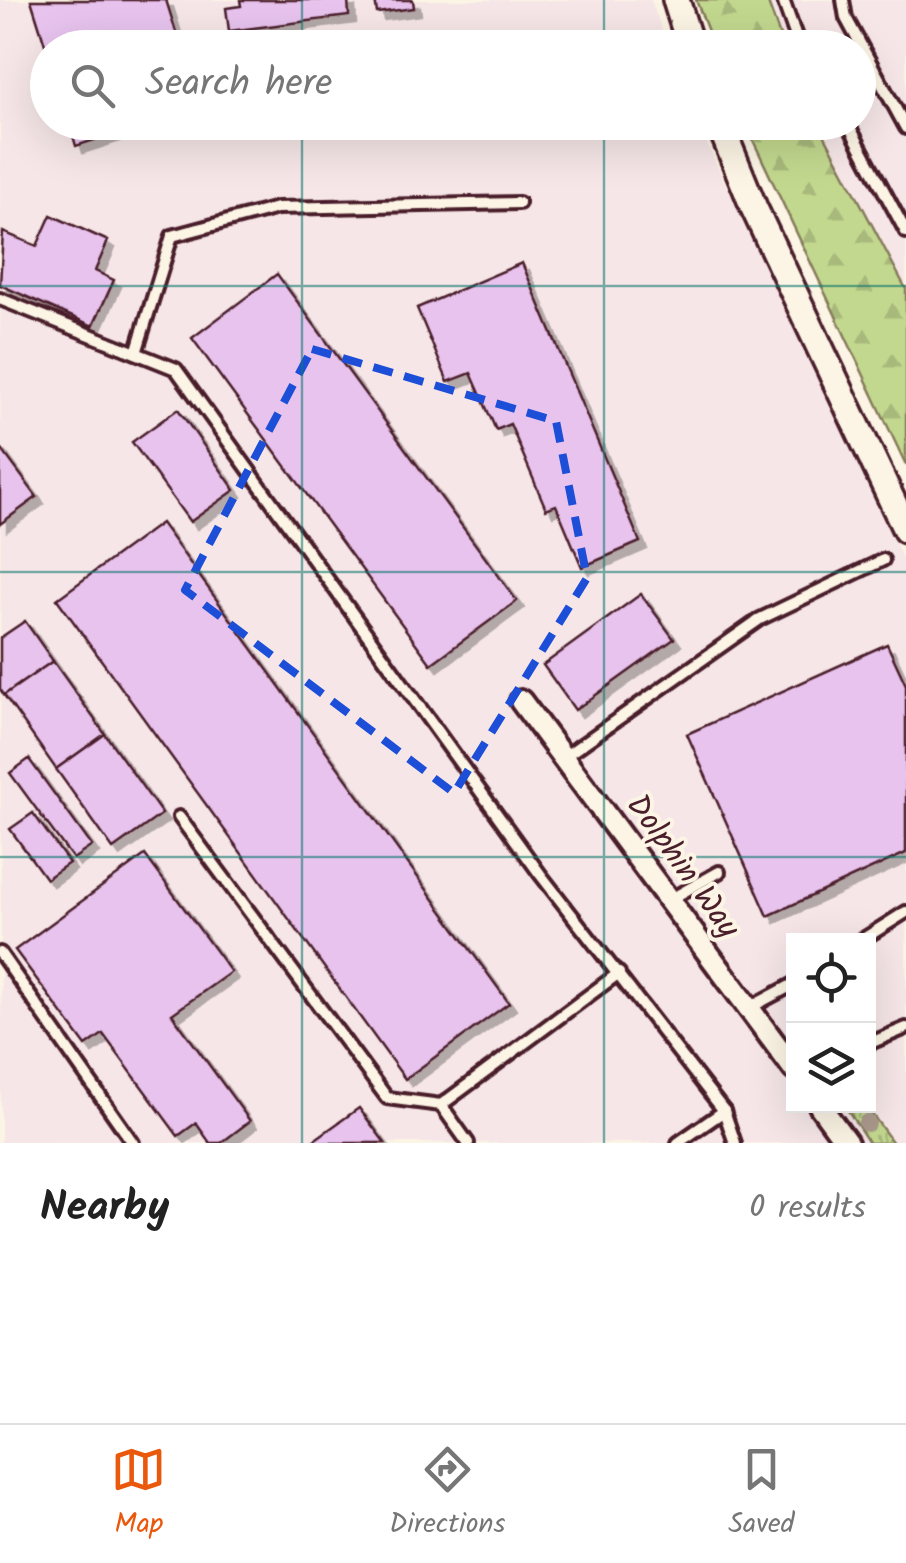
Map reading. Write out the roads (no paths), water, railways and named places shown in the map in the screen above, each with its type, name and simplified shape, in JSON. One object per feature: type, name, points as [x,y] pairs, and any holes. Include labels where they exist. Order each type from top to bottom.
[{"type":"street","points":[[676,0],[685,30]]},
{"type":"street","points":[[726,140],[754,208],[906,530]]},
{"type":"street","name":"Dolphin Way","points":[[521,701],[786,1059]]},
{"type":"street","points":[[825,1113],[846,1143]]},
{"type":"lane","points":[[783,0],[794,30]]},
{"type":"lane","points":[[843,0],[853,30]]},
{"type":"lane","points":[[876,73],[906,128]]},
{"type":"lane","points":[[856,140],[906,232]]},
{"type":"lane","points":[[136,352],[172,236],[277,208],[519,203]]},
{"type":"lane","points":[[0,299],[176,368],[540,874],[724,1111],[735,1143]]},
{"type":"lane","points":[[564,757],[760,619],[883,560]]},
{"type":"lane","points":[[179,817],[387,1098],[441,1105],[619,973]]},
{"type":"lane","points":[[669,900],[718,872]]},
{"type":"lane","points":[[872,933],[906,912]]},
{"type":"lane","points":[[0,953],[134,1143]]},
{"type":"lane","points":[[748,1008],[786,988]]},
{"type":"lane","points":[[876,1041],[906,1028]]},
{"type":"lane","points":[[441,1105],[468,1143]]},
{"type":"lane","points":[[678,1143],[724,1111]]}]
